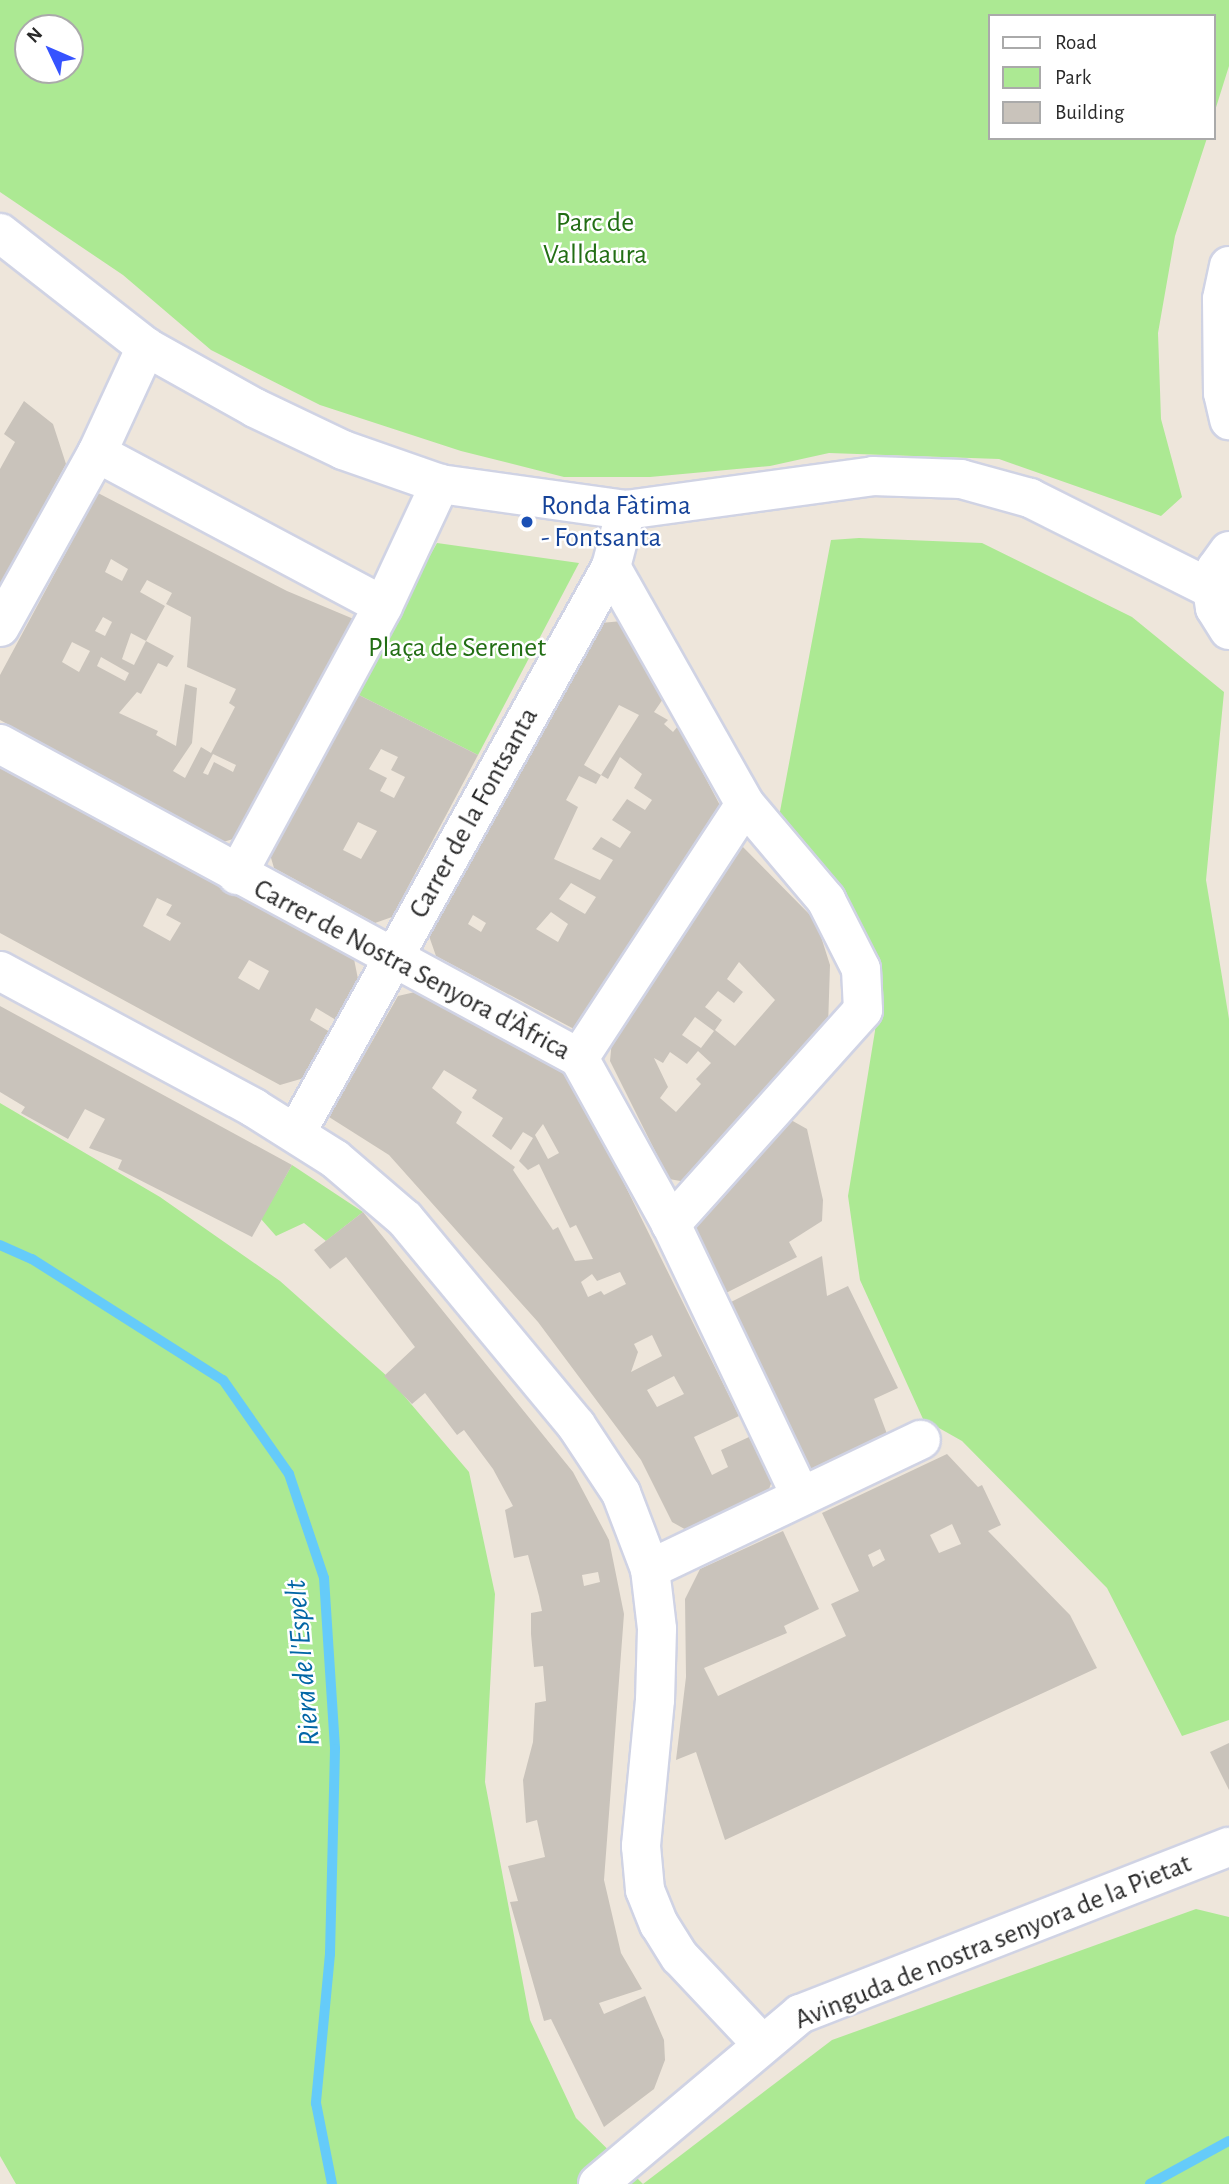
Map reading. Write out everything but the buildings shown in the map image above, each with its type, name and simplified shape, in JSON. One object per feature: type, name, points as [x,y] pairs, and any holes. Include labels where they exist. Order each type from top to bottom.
[{"type":"street","points":[[0,233],[146,347],[255,408],[343,450],[440,484],[626,510],[873,476],[961,479],[1030,498],[1212,589]]},
{"type":"street","points":[[1229,266],[1222,299],[1223,393],[1229,421]]},
{"type":"street","points":[[0,627],[97,453],[146,347]]},
{"type":"street","points":[[97,453],[383,606]]},
{"type":"street","points":[[237,875],[383,606],[440,484]]},
{"type":"street","name":"Carrer de la Fontsanta","points":[[296,1133],[611,567],[626,510]]},
{"type":"street","points":[[1229,551],[1216,569],[1212,589],[1215,608],[1229,630]]},
{"type":"street","points":[[611,567],[745,804],[827,900],[861,969],[863,1010],[671,1224]]},
{"type":"street","name":"Carrer de Nostra Senyora d'Àfrica","points":[[0,744],[392,960],[579,1058],[671,1224],[801,1496]]},
{"type":"street","points":[[579,1058],[745,804]]},
{"type":"street","name":"Avinguda de nostra senyora de la Pietat","points":[[0,971],[296,1133],[405,1219],[576,1425],[621,1493],[650,1569],[657,1629],[655,1700],[640,1846],[645,1890],[659,1924],[680,1957],[761,2043]]},
{"type":"street","points":[[650,1569],[921,1440]]},
{"type":"street","name":"Avinguda de nostra senyora de la Pietat","points":[[598,2184],[664,2130],[761,2043],[800,2014],[1229,1847]]},
{"type":"green space","name":"Parc de Valldaura","points":[[0,0],[1229,0],[1229,66],[1215,111],[1215,14],[988,14],[988,140],[1206,140],[1175,236],[1158,333],[1161,419],[1182,497],[1161,516],[999,459],[829,453],[770,466],[650,477],[564,477],[461,451],[320,405],[211,350],[123,275],[0,192]]},
{"type":"green space","points":[[859,538],[982,543],[1132,617],[1224,692],[1206,880],[1229,1019],[1229,1720],[1182,1736],[1107,1588],[962,1441],[923,1419],[860,1280],[848,1196],[875,1031],[879,979],[778,822],[831,540]]},
{"type":"green space","name":"Plaça de Serenet","points":[[437,543],[579,563],[478,755],[353,692]]},
{"type":"green space","points":[[0,1103],[160,1197],[280,1281],[388,1377],[469,1472],[495,1594],[485,1782],[530,2020],[576,2118],[643,2184],[16,2184],[0,2156]]},
{"type":"green space","points":[[292,1165],[363,1212],[326,1241],[304,1223],[276,1236],[261,1219]]},
{"type":"green space","points":[[1196,1909],[1229,1917],[1229,2184],[643,2184],[832,2040]]},
{"type":"waterway","name":"Riera de l'Espelt","points":[[0,1245],[32,1259],[223,1380],[289,1474],[324,1578],[335,1749],[330,1954],[316,2103],[332,2184]]},
{"type":"waterway","name":"Riera de l'Espelt","points":[[1150,2184],[1229,2141]]},
{"type":"place","name":"Ronda Fàtima - Fontsanta","points":[[527,522]]}]
